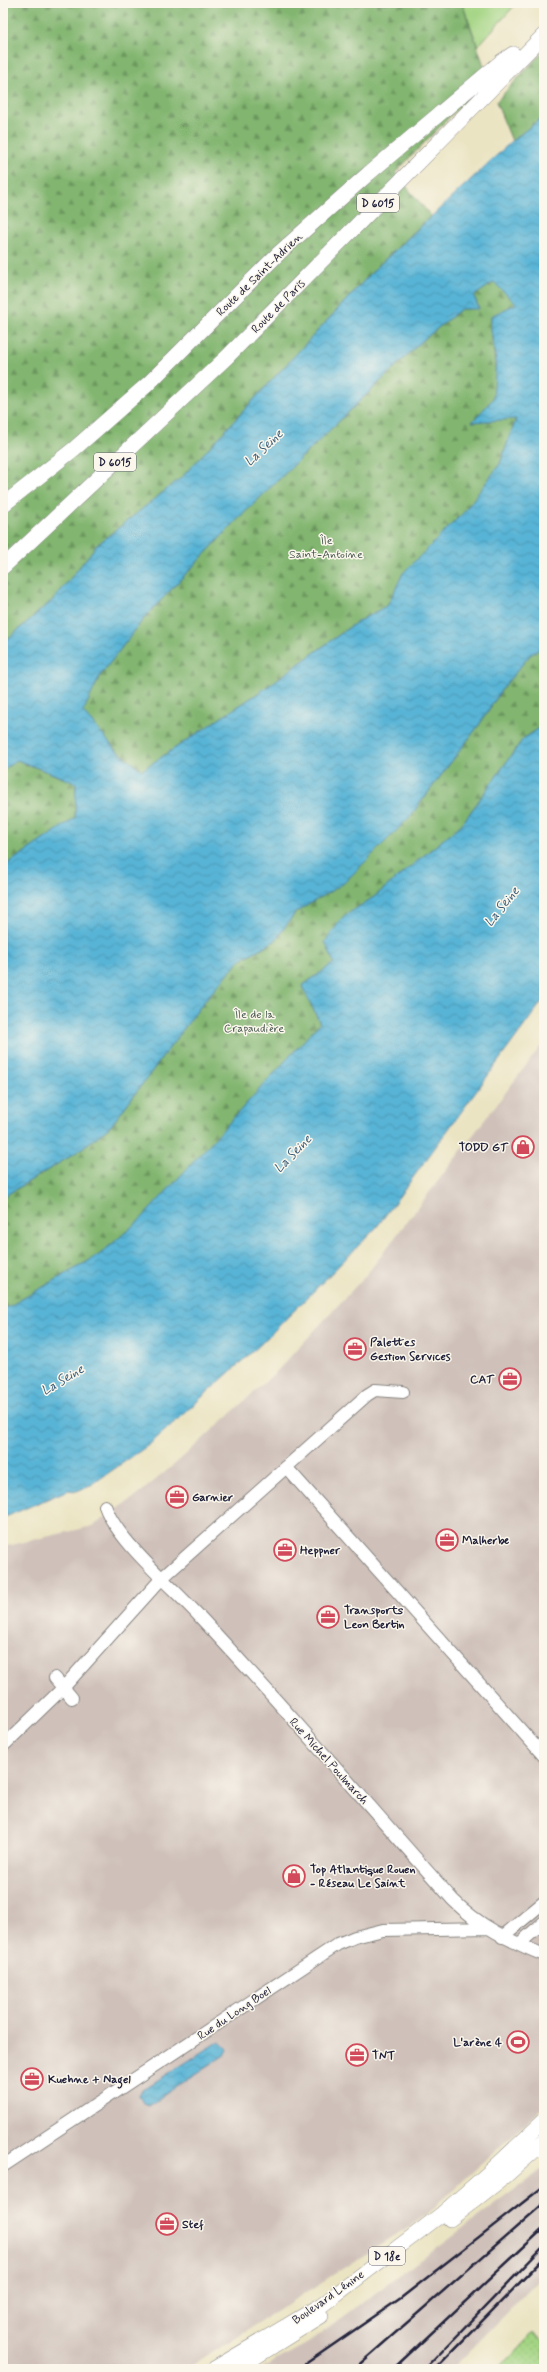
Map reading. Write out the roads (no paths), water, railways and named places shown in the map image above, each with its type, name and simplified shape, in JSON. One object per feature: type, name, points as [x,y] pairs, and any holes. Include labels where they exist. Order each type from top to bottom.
[{"type":"main road","name":"Route de Paris","points":[[3,567],[227,357],[544,36]]},
{"type":"main road","name":"Route de Saint-Adrien","points":[[3,505],[74,449],[148,384],[279,253],[368,174],[501,62],[513,54],[519,60]]},
{"type":"main road","name":"Boulevard Lénine","points":[[214,2369],[322,2305],[442,2214],[544,2121]]},
{"type":"main road","name":"D 18e","points":[[236,2369],[328,2312],[480,2196],[544,2142]]},
{"type":"street","points":[[3,1746],[63,1688],[162,1578],[286,1467],[372,1391],[403,1392]]},
{"type":"street","points":[[286,1467],[544,1756]]},
{"type":"street","name":"Rue Michel Poulmarch","points":[[105,1506],[108,1517],[162,1578],[201,1618],[453,1900],[502,1937],[544,1954]]},
{"type":"street","points":[[55,1678],[72,1698]]},
{"type":"street","points":[[502,1937],[544,1902]]},
{"type":"street","points":[[519,1944],[544,1922]]},
{"type":"street","name":"Rue du Long Boel","points":[[3,2166],[338,1944],[355,1937],[383,1930],[440,1931],[489,1928]]},
{"type":"water","name":"La Seine","points":[[544,116],[544,646],[530,655],[502,689],[479,725],[409,818],[344,883],[295,913],[275,941],[241,959],[206,999],[110,1127],[74,1154],[3,1197],[3,867],[75,818],[76,783],[17,760],[3,770],[3,643],[55,598],[97,545],[182,477],[375,269],[512,141]],"holes":[[[494,282],[516,304],[491,316],[491,330],[496,362],[493,399],[472,422],[516,419],[500,464],[464,512],[403,573],[388,605],[357,622],[257,694],[142,770],[115,749],[83,712],[100,676],[145,617],[240,517],[422,341],[461,309],[479,309],[474,296]]]},
{"type":"water","name":"La Seine","points":[[544,725],[544,999],[376,1228],[262,1343],[150,1444],[91,1485],[77,1491],[68,1490],[3,1518],[3,1310],[99,1255],[142,1218],[320,1023],[302,986],[334,963],[325,942],[343,917],[374,897],[462,824],[523,739]]},
{"type":"water","points":[[220,2041],[228,2049],[226,2054],[149,2105],[143,2103],[139,2096],[142,2090]]},
{"type":"railway","points":[[298,2369],[401,2298],[544,2186]]},
{"type":"railway","points":[[354,2369],[544,2203]]},
{"type":"railway","points":[[393,2369],[544,2228]]},
{"type":"railway","points":[[425,2369],[544,2246]]},
{"type":"railway","points":[[435,2369],[544,2258]]},
{"type":"place","name":"TODD GT","points":[[523,1147]]},
{"type":"place","name":"Palettes Gestion Services","points":[[355,1349]]},
{"type":"place","name":"CAT","points":[[510,1379]]},
{"type":"place","name":"Garnier","points":[[177,1497]]},
{"type":"place","name":"Malherbe","points":[[447,1540]]},
{"type":"place","name":"Heppner","points":[[285,1550]]},
{"type":"place","name":"Transports Leon Bertin","points":[[328,1617]]},
{"type":"place","name":"Top Atlantique Rouen - Réseau Le Saint","points":[[294,1876]]},
{"type":"place","name":"L'arène 4","points":[[518,2042]]},
{"type":"place","name":"TNT","points":[[357,2055]]},
{"type":"place","name":"Kuehne + Nagel","points":[[32,2079]]},
{"type":"place","name":"Stef","points":[[167,2224]]},
{"type":"park label","name":"Île Saint-Antoine","points":[[326,547]]},
{"type":"park label","name":"Île de la Crapaudière","points":[[254,1021]]}]
